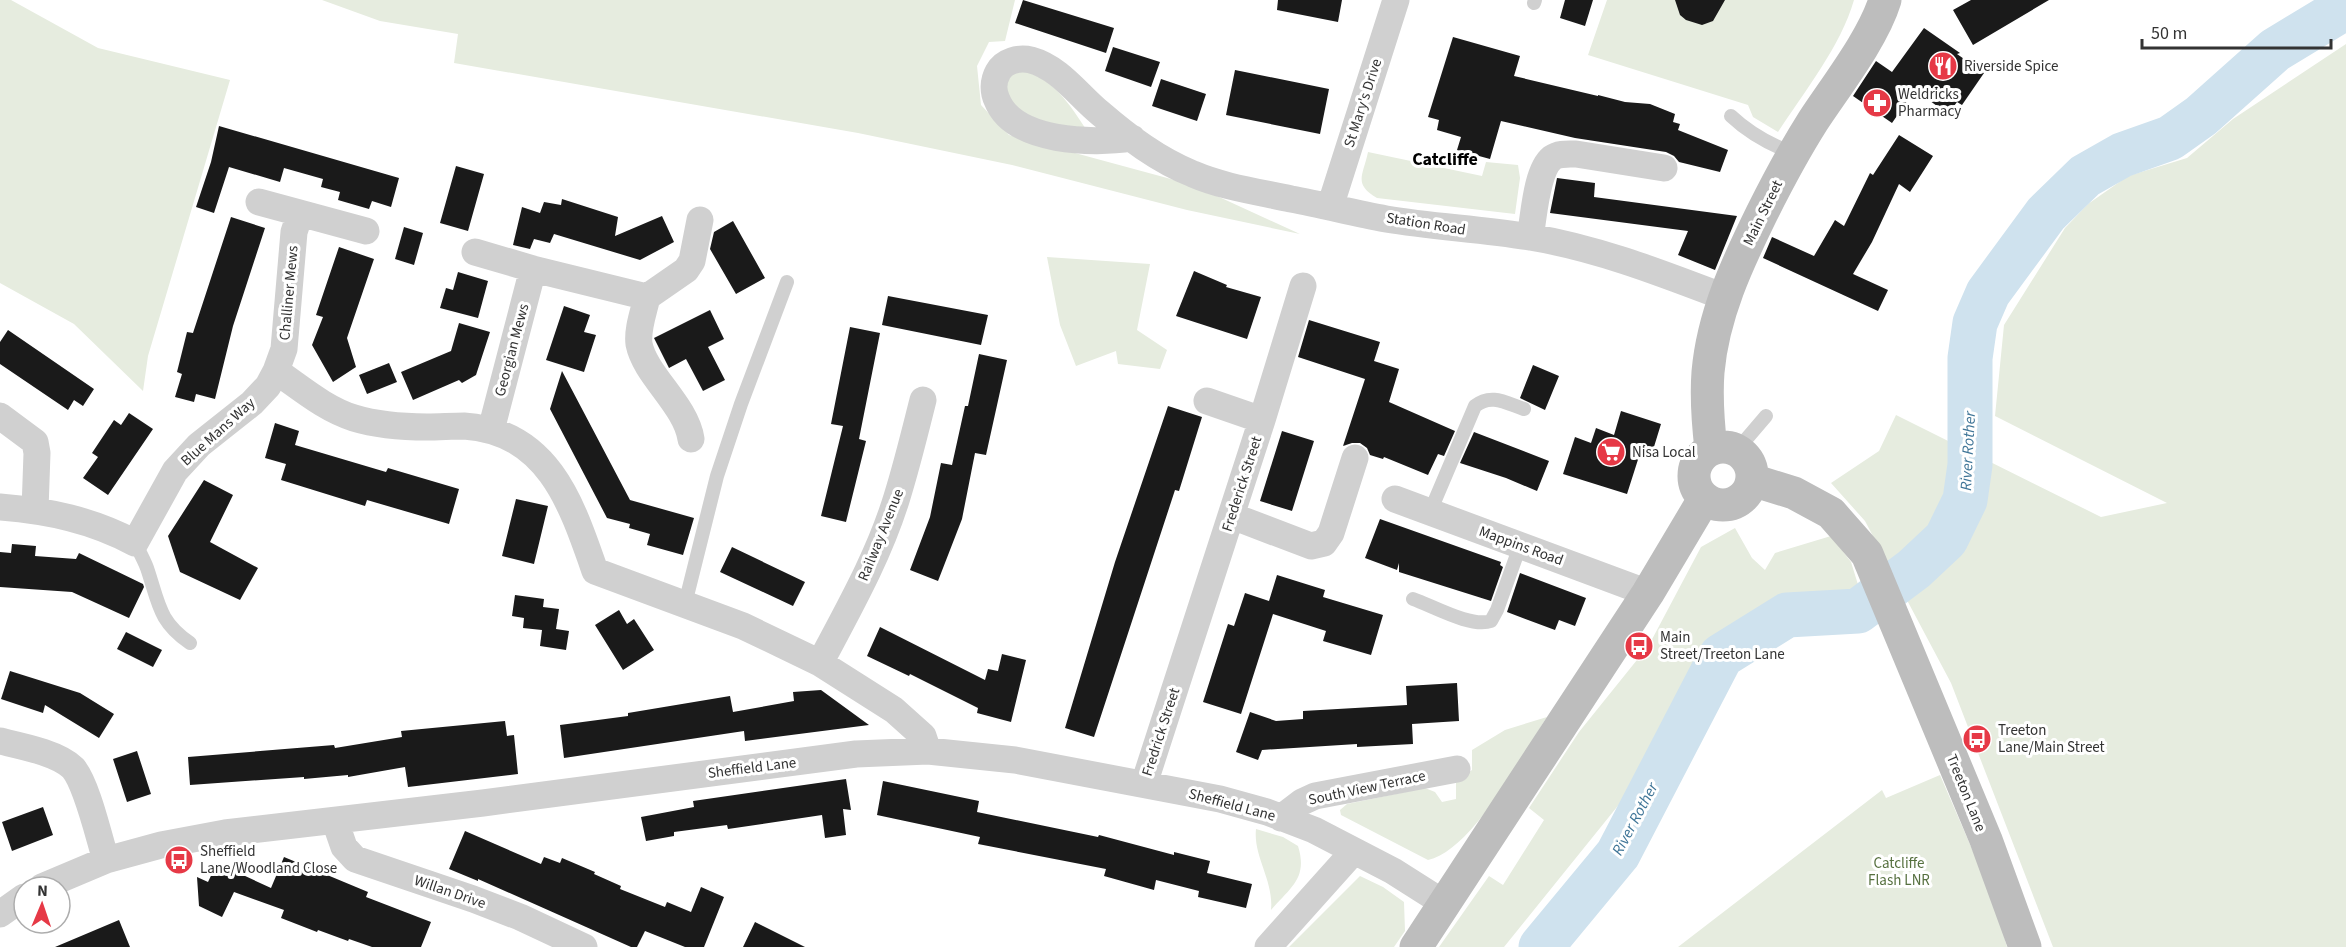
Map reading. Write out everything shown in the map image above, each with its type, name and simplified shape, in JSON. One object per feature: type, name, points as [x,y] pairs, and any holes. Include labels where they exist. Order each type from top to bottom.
[{"type":"main road","name":"Main Street","points":[[1724,450],[1706,399],[1712,342],[1724,297],[1792,153],[1871,32],[1885,0]]},
{"type":"main road","points":[[1724,450],[1749,463],[1752,480],[1745,495],[1730,504],[1712,503],[1704,499],[1694,482],[1693,472],[1696,463],[1724,450]]},
{"type":"main road","name":"Treeton Lane","points":[[1752,480],[1794,493],[1831,513],[1867,554],[1986,840],[2025,947]]},
{"type":"main road","points":[[1416,947],[1648,593],[1704,499]]},
{"type":"street","name":"St Mary's Drive","points":[[1330,207],[1396,0]]},
{"type":"street","name":"Station Road","points":[[1132,138],[1110,142],[1083,141],[1045,135],[1022,126],[1008,118],[999,106],[994,83],[998,72],[1006,63],[1019,59],[1032,60],[1051,70],[1099,112],[1148,150],[1193,175],[1253,191],[1398,220],[1530,237],[1603,253],[1724,297]]},
{"type":"street","points":[[1530,237],[1542,175],[1546,165],[1553,157],[1576,154],[1664,168]]},
{"type":"street","points":[[259,202],[366,231]]},
{"type":"street","name":"Challiner Mews","points":[[276,371],[284,349],[294,232],[300,214]]},
{"type":"street","points":[[691,439],[689,427],[648,363],[639,344],[647,297],[686,270],[692,261],[700,220]]},
{"type":"street","points":[[475,252],[647,297]]},
{"type":"street","name":"Georgian Mews","points":[[491,430],[533,269]]},
{"type":"street","name":"Frederick Street","points":[[1178,681],[1303,286]]},
{"type":"street","points":[[276,371],[327,406],[355,418],[424,427],[462,426],[491,430],[513,439],[530,450],[550,471],[567,497],[595,571],[743,626],[820,663],[894,710],[923,736],[928,751]]},
{"type":"street","name":"Blue Mans Way","points":[[135,543],[175,471],[199,445],[252,403],[268,386],[276,371]]},
{"type":"street","name":"Railway Avenue","points":[[820,663],[857,594],[897,499],[922,399]]},
{"type":"street","points":[[1207,401],[1262,420]]},
{"type":"street","points":[[0,416],[35,442],[37,453],[35,510]]},
{"type":"street","points":[[1232,516],[1311,546],[1324,543],[1331,533],[1355,458]]},
{"type":"street","name":"Mappins Road","points":[[1395,500],[1648,593]]},
{"type":"street","points":[[0,507],[73,517],[112,531],[135,543]]},
{"type":"street","name":"Fredrick Street","points":[[1144,784],[1178,681]]},
{"type":"street","points":[[0,741],[60,759],[73,769],[82,784],[106,860]]},
{"type":"street","name":"Sheffield Lane","points":[[70,875],[106,860],[160,845],[225,833],[856,754],[928,751],[1015,760],[1220,799],[1314,830],[1393,871],[1445,904]]},
{"type":"street","name":"South View Terrace","points":[[1281,818],[1302,802],[1315,796],[1457,769]]},
{"type":"street","name":"Willan Drive","points":[[335,820],[344,847],[355,859],[520,917],[550,940],[584,947]]},
{"type":"street","points":[[1268,947],[1354,851]]},
{"type":"lane","points":[[1731,116],[1746,130],[1773,146],[1792,153]]},
{"type":"lane","points":[[685,604],[717,476],[741,404],[787,282]]},
{"type":"lane","points":[[1430,512],[1475,406],[1482,400],[1491,398],[1524,409]]},
{"type":"lane","points":[[1724,450],[1766,416]]},
{"type":"lane","points":[[135,543],[147,567],[158,609],[169,625],[190,643]]},
{"type":"lane","points":[[1413,599],[1471,622],[1483,624],[1491,621],[1520,546]]},
{"type":"green space","points":[[0,0],[11,0],[98,48],[230,80],[148,356],[143,391],[74,324],[0,283]]},
{"type":"green space","points":[[322,0],[1015,0],[1005,41],[989,42],[977,66],[981,105],[1009,135],[1193,185],[1300,234],[1187,210],[1012,165],[858,133],[454,63],[458,34],[380,21]]},
{"type":"green space","points":[[1607,0],[1854,0],[1831,51],[1778,132],[1753,117],[1748,105],[1588,55]]},
{"type":"green space","points":[[2346,44],[2346,947],[2053,947],[1951,683],[1865,521],[1831,483],[1879,451],[1896,415],[2101,517],[2167,503],[1995,416],[2004,325],[2065,228],[2088,204],[2128,176],[2187,158],[2233,119]]},
{"type":"green space","points":[[1016,70],[1040,77],[1050,84],[1066,101],[1088,132],[1031,122],[1002,91],[1008,77]]},
{"type":"green space","points":[[1368,152],[1482,176],[1486,162],[1518,165],[1520,178],[1515,214],[1377,198],[1362,184],[1362,173]]},
{"type":"green space","points":[[1047,257],[1150,264],[1137,330],[1167,350],[1160,369],[1118,364],[1116,351],[1076,366],[1060,325]]},
{"type":"green space","points":[[1735,528],[1752,558],[1765,570],[1775,553],[1831,536],[1851,562],[1860,591],[1795,599],[1769,608],[1713,647],[1625,797],[1504,947],[1439,947],[1489,876],[1503,885],[1544,820],[1529,808],[1579,732],[1649,645],[1701,547]]},
{"type":"green space","points":[[1547,717],[1495,799],[1462,839],[1445,853],[1428,860],[1341,815],[1340,810],[1347,804],[1425,788],[1435,792],[1442,802],[1456,799],[1456,781],[1472,770],[1472,750],[1505,730]]},
{"type":"green space","name":"Catcliffe Flash LNR","points":[[1940,775],[1994,900],[2007,947],[1678,947],[1882,790],[1886,798]]},
{"type":"green space","points":[[1256,829],[1283,837],[1298,846],[1301,857],[1301,866],[1296,881],[1271,910],[1270,889],[1258,849]]},
{"type":"green space","points":[[1360,876],[1383,887],[1404,902],[1405,931],[1394,947],[1289,947]]},
{"type":"building","points":[[1023,0],[1114,28],[1106,53],[1015,23]]},
{"type":"building","points":[[1278,0],[1342,0],[1338,22],[1277,10]]},
{"type":"building","points":[[1565,0],[1593,0],[1585,26],[1560,18]]},
{"type":"building","points":[[1675,0],[1725,0],[1713,21],[1702,25],[1686,20],[1680,15]]},
{"type":"building","points":[[1971,0],[2049,0],[1973,45],[1953,10]]},
{"type":"building","points":[[1924,28],[1984,73],[1962,105],[1957,102],[1948,114],[1915,90],[1892,123],[1853,96],[1876,61],[1892,72]]},
{"type":"building","points":[[1453,37],[1520,56],[1514,76],[1625,102],[1650,104],[1675,114],[1673,122],[1680,124],[1678,130],[1728,150],[1720,172],[1679,162],[1666,152],[1575,138],[1501,121],[1490,159],[1457,150],[1461,137],[1437,130],[1439,120],[1428,117]]},
{"type":"building","points":[[1113,47],[1160,62],[1151,87],[1105,71]]},
{"type":"building","points":[[1235,70],[1329,89],[1320,134],[1226,115]]},
{"type":"building","points":[[1161,79],[1206,94],[1197,121],[1152,106]]},
{"type":"building","points":[[219,126],[399,178],[391,207],[372,201],[369,209],[338,200],[340,192],[321,187],[323,179],[284,168],[280,182],[229,167],[214,213],[196,207],[211,162]]},
{"type":"building","points":[[1899,135],[1933,156],[1910,192],[1899,184],[1872,242],[1853,274],[1888,290],[1878,311],[1763,258],[1772,237],[1814,256],[1835,220],[1844,226],[1870,173],[1873,175]]},
{"type":"building","points":[[456,166],[484,174],[468,231],[440,223]]},
{"type":"building","points":[[1557,178],[1595,183],[1594,197],[1737,216],[1715,270],[1678,255],[1688,231],[1550,213]]},
{"type":"building","points":[[562,199],[618,217],[615,236],[662,216],[674,242],[640,260],[554,234],[550,243],[534,239],[530,249],[513,245],[522,207],[540,213],[544,202],[561,205]]},
{"type":"building","points":[[231,217],[265,228],[233,326],[215,399],[196,394],[194,402],[175,397],[182,374],[177,372],[187,332],[193,333]]},
{"type":"building","points":[[733,221],[765,278],[736,294],[710,249],[714,232]]},
{"type":"building","points":[[404,227],[423,233],[414,265],[395,259]]},
{"type":"building","points":[[339,247],[374,259],[347,338],[356,367],[333,382],[312,345],[323,317],[316,315]]},
{"type":"building","points":[[1194,271],[1227,285],[1226,287],[1261,297],[1247,339],[1176,316]]},
{"type":"building","points":[[458,272],[488,281],[478,318],[440,308],[446,288],[453,290]]},
{"type":"building","points":[[888,296],[988,315],[981,345],[882,325]]},
{"type":"building","points":[[564,306],[590,315],[584,332],[596,335],[584,372],[546,360]]},
{"type":"building","points":[[710,310],[724,339],[708,347],[725,380],[703,391],[686,359],[669,368],[654,338]]},
{"type":"building","points":[[1309,320],[1380,342],[1374,361],[1399,369],[1389,402],[1455,431],[1444,456],[1438,454],[1428,475],[1384,457],[1383,459],[1370,455],[1367,448],[1360,443],[1343,446],[1365,379],[1298,357]]},
{"type":"building","points":[[459,323],[490,332],[476,375],[462,383],[459,380],[413,400],[401,372],[451,351]]},
{"type":"building","points":[[850,327],[880,333],[859,439],[866,441],[846,522],[821,516],[843,426],[831,424]]},
{"type":"building","points":[[8,330],[94,389],[83,406],[74,400],[68,410],[0,364],[0,342]]},
{"type":"building","points":[[979,354],[1007,360],[986,455],[975,453],[962,519],[938,581],[910,570],[930,517],[941,463],[952,465]]},
{"type":"building","points":[[389,363],[397,382],[367,394],[359,375]]},
{"type":"building","points":[[1533,365],[1559,376],[1545,410],[1520,398]]},
{"type":"building","points":[[562,371],[630,500],[694,518],[683,555],[647,545],[650,534],[629,528],[630,524],[607,518],[550,409]]},
{"type":"building","points":[[1168,406],[1202,417],[1179,491],[1175,490],[1094,737],[1065,728],[1115,562]]},
{"type":"building","name":"Nisa Local","points":[[1621,411],[1661,424],[1653,450],[1642,447],[1627,494],[1563,474],[1575,437],[1591,443],[1596,428],[1614,435]]},
{"type":"building","points":[[129,413],[153,429],[108,495],[83,478],[98,457],[92,453],[114,420],[121,425]]},
{"type":"building","points":[[275,423],[299,431],[295,445],[386,472],[388,468],[459,489],[449,524],[367,500],[365,506],[281,480],[286,464],[265,458]]},
{"type":"building","points":[[1282,431],[1314,441],[1292,511],[1260,501]]},
{"type":"building","points":[[1474,432],[1549,461],[1537,491],[1460,463]]},
{"type":"building","points":[[204,480],[233,495],[210,542],[258,568],[240,600],[180,572],[168,536]]},
{"type":"building","points":[[516,499],[548,506],[534,564],[502,556]]},
{"type":"building","points":[[1380,519],[1501,562],[1500,565],[1503,567],[1491,601],[1399,572],[1399,563],[1397,570],[1365,558]]},
{"type":"building","points":[[12,544],[36,546],[35,556],[76,559],[79,553],[143,584],[144,587],[129,618],[72,592],[0,587],[0,552],[11,553]]},
{"type":"building","points":[[732,547],[805,582],[793,606],[720,572]]},
{"type":"building","points":[[1520,573],[1586,598],[1575,626],[1559,620],[1555,630],[1507,612]]},
{"type":"building","points":[[1277,575],[1325,590],[1323,597],[1383,615],[1371,655],[1323,641],[1326,631],[1273,614],[1241,714],[1203,702],[1228,624],[1234,626],[1245,593],[1269,601]]},
{"type":"building","points":[[515,595],[544,599],[543,607],[559,609],[556,629],[569,631],[566,650],[540,646],[542,630],[523,628],[524,618],[512,616]]},
{"type":"building","points":[[619,610],[627,624],[634,619],[654,650],[623,670],[595,625]]},
{"type":"building","points":[[880,627],[985,680],[988,669],[998,671],[1002,654],[1026,660],[1011,722],[977,713],[978,708],[910,674],[909,676],[867,656]]},
{"type":"building","points":[[126,632],[162,650],[153,667],[117,649]]},
{"type":"building","points":[[10,671],[80,693],[114,714],[99,738],[45,705],[43,713],[1,699]]},
{"type":"building","points":[[1457,683],[1459,721],[1412,724],[1413,744],[1357,747],[1357,744],[1262,750],[1258,760],[1236,752],[1250,712],[1276,721],[1303,719],[1303,711],[1407,705],[1406,686]]},
{"type":"building","points":[[821,690],[869,725],[745,741],[744,731],[564,758],[560,725],[628,716],[628,713],[730,696],[733,712],[794,701],[793,692]]},
{"type":"building","points":[[505,721],[507,736],[514,735],[518,774],[408,787],[405,767],[348,777],[348,775],[304,779],[304,777],[190,785],[188,757],[334,745],[335,748],[402,737],[401,731]]},
{"type":"building","points":[[137,751],[151,794],[127,802],[113,759]]},
{"type":"building","points":[[846,779],[851,810],[843,809],[846,835],[825,838],[822,815],[728,829],[727,825],[674,832],[674,836],[646,841],[641,817],[694,807],[693,801]]},
{"type":"building","points":[[883,781],[979,801],[977,812],[1098,837],[1099,835],[1174,855],[1174,852],[1210,861],[1207,873],[1252,884],[1246,908],[1198,897],[1199,891],[1156,880],[1154,890],[1104,876],[1106,869],[978,844],[980,837],[877,815]]},
{"type":"building","points":[[43,807],[53,835],[12,851],[2,822]]},
{"type":"building","points":[[465,831],[541,864],[544,857],[560,863],[562,858],[595,872],[594,874],[621,886],[620,889],[665,907],[667,902],[691,912],[701,887],[724,897],[704,947],[685,947],[645,931],[637,947],[631,947],[478,879],[478,881],[449,869]]},
{"type":"building","points":[[284,857],[368,892],[366,897],[431,922],[421,947],[372,947],[318,930],[317,932],[281,918],[284,910],[234,892],[222,917],[199,906],[197,877],[208,882],[217,863],[271,888]]},
{"type":"building","points":[[119,920],[130,947],[55,947]]},
{"type":"building","points":[[755,922],[805,947],[743,947]]},
{"type":"waterway","name":"River Rother","points":[[1541,947],[1618,854],[1721,656],[1787,615],[1858,611],[1914,569],[1946,539],[1965,500],[1970,465],[1970,358],[1975,323],[1988,293],[2046,214],[2085,176],[2122,155],[2170,138],[2201,116],[2275,50],[2346,7]]},
{"type":"place","name":"Riverside Spice","points":[[1943,66]]},
{"type":"place","name":"Weldricks Pharmacy","points":[[1877,103]]},
{"type":"place","name":"Nisa Local","points":[[1611,452]]},
{"type":"place","name":"Main Street/Treeton Lane","points":[[1639,646]]},
{"type":"place","name":"Treeton Lane/Main Street","points":[[1977,739]]},
{"type":"place","name":"Sheffield Lane/Woodland Close","points":[[179,860]]},
{"type":"district","name":"Catcliffe","points":[[1445,159]]}]
